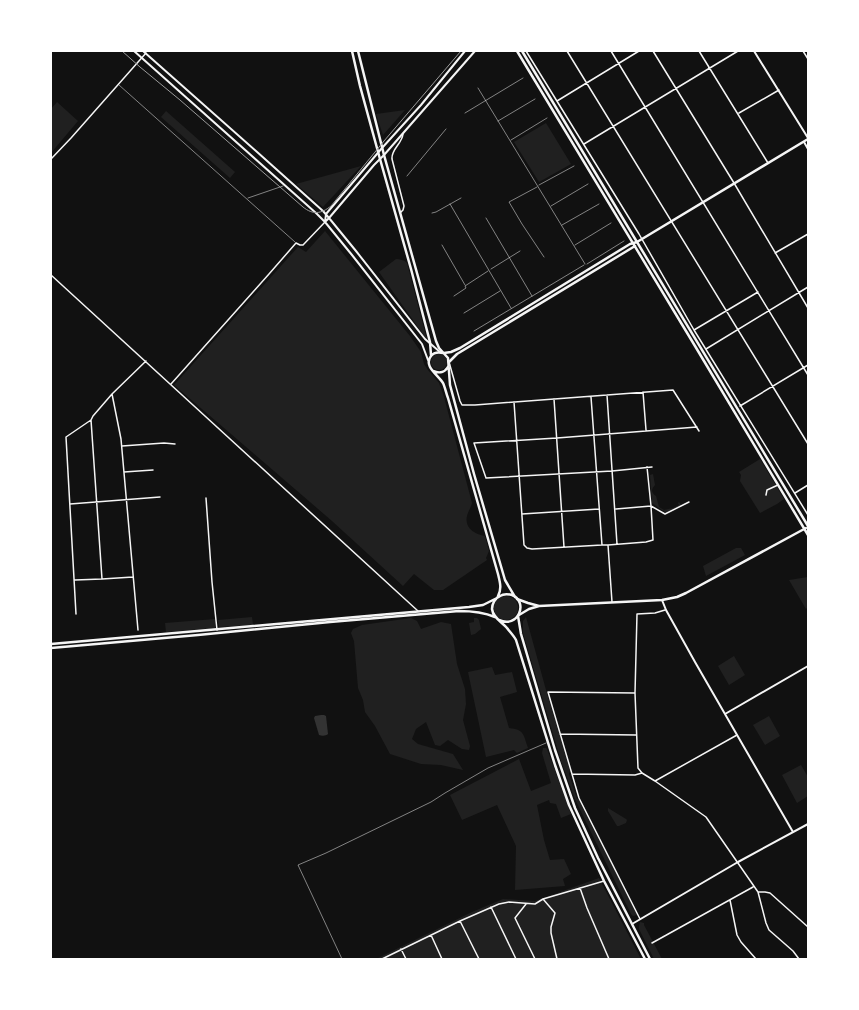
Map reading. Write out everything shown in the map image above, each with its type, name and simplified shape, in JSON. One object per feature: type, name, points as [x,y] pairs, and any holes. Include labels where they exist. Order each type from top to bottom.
[{"type":"main road","points":[[352,51],[360,86],[411,269],[430,345],[432,355],[429,361],[429,366],[443,383],[498,574],[500,589],[492,607],[495,617]]},
{"type":"main road","points":[[358,51],[372,111],[436,341],[442,353],[446,355],[449,363],[450,385],[474,474],[507,585],[519,603],[521,634],[555,750],[571,797],[585,830],[650,959]]},
{"type":"main road","points":[[516,51],[808,535]]},
{"type":"main road","points":[[499,620],[511,622],[529,609],[540,606],[662,600],[677,597],[805,529],[808,526],[522,51]]},
{"type":"main road","points":[[432,355],[434,353],[449,353],[460,348],[632,243],[637,242],[703,203],[808,139]]},
{"type":"main road","points":[[433,371],[444,372],[448,368],[449,363],[457,354],[635,247],[637,242]]},
{"type":"main road","points":[[590,269],[592,273]]},
{"type":"main road","points":[[51,648],[198,635],[480,605],[489,603],[500,596],[507,594],[528,604],[540,606]]},
{"type":"main road","points":[[51,644],[468,611],[495,617],[512,634],[518,645],[555,766],[569,805],[604,881],[645,959]]},
{"type":"street","points":[[134,51],[325,222],[422,344],[429,361]]},
{"type":"street","points":[[325,222],[326,214],[421,105],[465,51]]},
{"type":"street","points":[[171,384],[296,243],[303,245],[329,218],[475,51]]},
{"type":"street","points":[[526,51],[642,239],[694,330],[740,406],[808,515]]},
{"type":"street","points":[[567,51],[808,444]]},
{"type":"street","points":[[611,51],[808,375]]},
{"type":"street","points":[[557,101],[639,51]]},
{"type":"street","points":[[653,51],[808,308]]},
{"type":"street","points":[[699,51],[768,163]]},
{"type":"street","points":[[583,144],[738,51]]},
{"type":"street","points":[[754,51],[808,139]]},
{"type":"street","points":[[803,51],[808,59]]},
{"type":"street","points":[[51,159],[118,85],[145,52],[326,214],[430,345],[442,353]]},
{"type":"street","points":[[738,113],[779,90]]},
{"type":"street","points":[[400,213],[404,206],[392,155],[402,140],[403,134]]},
{"type":"street","points":[[804,142],[808,149]]},
{"type":"street","points":[[394,144],[396,148]]},
{"type":"street","points":[[775,253],[808,234]]},
{"type":"street","points":[[51,275],[418,611]]},
{"type":"street","points":[[706,349],[808,287]]},
{"type":"street","points":[[694,330],[758,292]]},
{"type":"street","points":[[76,614],[66,436],[91,420],[112,394],[146,361]]},
{"type":"street","points":[[449,363],[462,405],[673,390],[699,431]]},
{"type":"street","points":[[740,406],[808,365]]},
{"type":"street","points":[[643,392],[646,431]]},
{"type":"street","points":[[112,394],[119,424],[122,446],[138,630]]},
{"type":"street","points":[[607,395],[617,544]]},
{"type":"street","points":[[591,397],[602,545]]},
{"type":"street","points":[[554,399],[564,547]]},
{"type":"street","points":[[514,402],[525,546],[532,549],[646,542],[653,540],[648,467]]},
{"type":"street","points":[[91,420],[102,579]]},
{"type":"street","points":[[652,466],[612,471],[486,478],[474,443],[697,427]]},
{"type":"street","points":[[122,446],[164,443],[175,444]]},
{"type":"street","points":[[124,472],[152,470]]},
{"type":"street","points":[[766,495],[766,490],[778,485]]},
{"type":"street","points":[[795,493],[808,485]]},
{"type":"street","points":[[69,504],[160,497]]},
{"type":"street","points":[[206,498],[217,630]]},
{"type":"street","points":[[615,509],[652,506],[665,514],[689,502]]},
{"type":"street","points":[[522,514],[599,509]]},
{"type":"street","points":[[608,544],[612,602]]},
{"type":"street","points":[[75,580],[133,577]]},
{"type":"street","points":[[662,600],[666,610],[793,832]]},
{"type":"street","points":[[666,610],[655,613],[637,614],[635,693],[638,768],[642,773],[706,817],[758,892],[761,908],[769,930],[800,959]]},
{"type":"street","points":[[725,714],[808,666]]},
{"type":"street","points":[[635,693],[548,692],[578,798],[640,919]]},
{"type":"street","points":[[560,734],[637,735]]},
{"type":"street","points":[[655,781],[737,735]]},
{"type":"street","points":[[572,774],[635,775],[642,773]]},
{"type":"street","points":[[632,924],[738,862],[808,824]]},
{"type":"street","points":[[382,959],[491,907],[504,903],[535,904],[543,899],[604,881]]},
{"type":"street","points":[[652,943],[753,886]]},
{"type":"street","points":[[580,888],[609,959]]},
{"type":"street","points":[[758,892],[770,893],[808,927]]},
{"type":"street","points":[[543,899],[555,914],[551,933],[557,959]]},
{"type":"street","points":[[730,900],[737,935],[741,942],[756,959]]},
{"type":"street","points":[[526,904],[515,918],[535,959]]},
{"type":"street","points":[[491,907],[516,959]]},
{"type":"street","points":[[460,921],[479,959]]},
{"type":"street","points":[[431,936],[442,959]]},
{"type":"street","points":[[401,950],[406,959]]},
{"type":"lane","points":[[465,113],[523,78]]},
{"type":"lane","points":[[118,85],[296,243]]},
{"type":"lane","points":[[478,88],[586,264]]},
{"type":"lane","points":[[498,121],[535,99]]},
{"type":"lane","points":[[510,140],[547,118]]},
{"type":"lane","points":[[407,176],[446,129]]},
{"type":"lane","points":[[544,257],[509,202],[574,166]]},
{"type":"lane","points":[[550,206],[588,184]]},
{"type":"lane","points":[[247,199],[284,185]]},
{"type":"lane","points":[[432,212],[436,212],[461,198]]},
{"type":"lane","points":[[450,204],[512,309]]},
{"type":"lane","points":[[562,225],[599,204]]},
{"type":"lane","points":[[486,218],[532,296]]},
{"type":"lane","points":[[574,246],[611,223]]},
{"type":"lane","points":[[474,331],[624,241]]},
{"type":"lane","points":[[442,245],[465,286]]},
{"type":"lane","points":[[454,296],[466,288],[465,286],[520,251]]},
{"type":"lane","points":[[464,313],[501,290]]},
{"type":"lane","points":[[342,959],[298,865],[431,802],[488,768],[548,742]]},
{"type":"shaded area","points":[[57,102],[78,121],[51,153],[51,109]]},
{"type":"shaded area","points":[[405,110],[383,135],[376,114]]},
{"type":"shaded area","points":[[166,111],[235,172],[230,178],[161,117]]},
{"type":"shaded area","points":[[546,123],[571,164],[539,182],[514,142]]},
{"type":"shaded area","points":[[361,166],[323,207],[296,184]]},
{"type":"shaded area","points":[[325,231],[410,336],[421,352],[424,364],[439,383],[444,397],[472,503],[467,516],[467,524],[474,532],[485,536],[489,551],[486,558],[487,560],[443,590],[434,590],[414,574],[403,586],[332,521],[174,385],[298,247],[306,252]]},
{"type":"shaded area","points":[[396,259],[407,263],[427,340],[379,272]]},
{"type":"shaded area","points":[[439,354],[445,356],[447,362],[445,368],[439,370],[433,368],[431,362],[433,356]]},
{"type":"shaded area","points":[[760,459],[784,499],[760,513],[740,481],[741,475],[739,472]]},
{"type":"shaded area","points":[[653,474],[655,485],[652,491],[656,496],[659,507],[664,510],[679,505],[679,502],[681,505],[666,513],[652,503],[650,475]]},
{"type":"shaded area","points":[[736,548],[741,548],[745,555],[706,576],[703,566]]},
{"type":"shaded area","points":[[808,577],[808,607],[806,609],[789,580]]},
{"type":"shaded area","points":[[506,596],[514,600],[518,608],[514,616],[506,620],[498,616],[494,608],[498,600]]},
{"type":"shaded area","points":[[252,617],[253,625],[219,627],[218,620]]},
{"type":"shaded area","points":[[526,617],[577,799],[579,799],[637,915],[633,916],[631,914],[575,799],[561,761],[523,633],[523,621]]},
{"type":"shaded area","points":[[411,618],[417,621],[421,629],[441,622],[451,624],[457,664],[465,689],[466,704],[463,720],[470,746],[469,750],[462,749],[448,740],[440,746],[435,745],[426,722],[416,729],[412,739],[418,744],[453,754],[463,770],[441,765],[421,764],[390,754],[375,726],[365,712],[363,700],[358,688],[354,641],[351,633],[353,629],[362,625]]},
{"type":"shaded area","points":[[474,618],[479,620],[481,629],[475,634],[471,635],[469,623],[474,622]]},
{"type":"shaded area","points":[[215,619],[215,628],[166,632],[165,623]]},
{"type":"shaded area","points":[[734,656],[745,675],[729,685],[718,666]]},
{"type":"shaded area","points":[[492,667],[495,675],[512,672],[517,692],[500,697],[509,728],[518,730],[522,733],[528,748],[517,753],[514,750],[486,757],[468,672]]},
{"type":"shaded area","points":[[315,716],[326,716],[328,734],[323,736],[319,735],[314,718]]},
{"type":"shaded area","points":[[769,716],[780,736],[765,745],[753,725]]},
{"type":"shaded area","points":[[543,748],[547,749],[571,814],[561,818],[556,804],[550,803],[549,800],[537,805],[544,840],[550,860],[564,859],[571,874],[563,879],[565,886],[515,890],[516,846],[497,805],[462,820],[450,795],[519,759],[531,791],[551,783],[542,753]]},
{"type":"shaded area","points":[[801,765],[808,777],[808,796],[797,803],[782,775]]},
{"type":"shaded area","points":[[608,808],[626,819],[626,823],[617,826],[608,811]]},
{"type":"shaded area","points":[[599,878],[641,959],[376,959],[472,912],[503,899],[535,901]]},
{"type":"shaded area","points":[[640,922],[644,923],[662,959],[654,959],[639,929]]},
{"type":"tram line","points":[[122,51],[303,207],[314,212],[324,211],[331,206],[461,51]]}]
